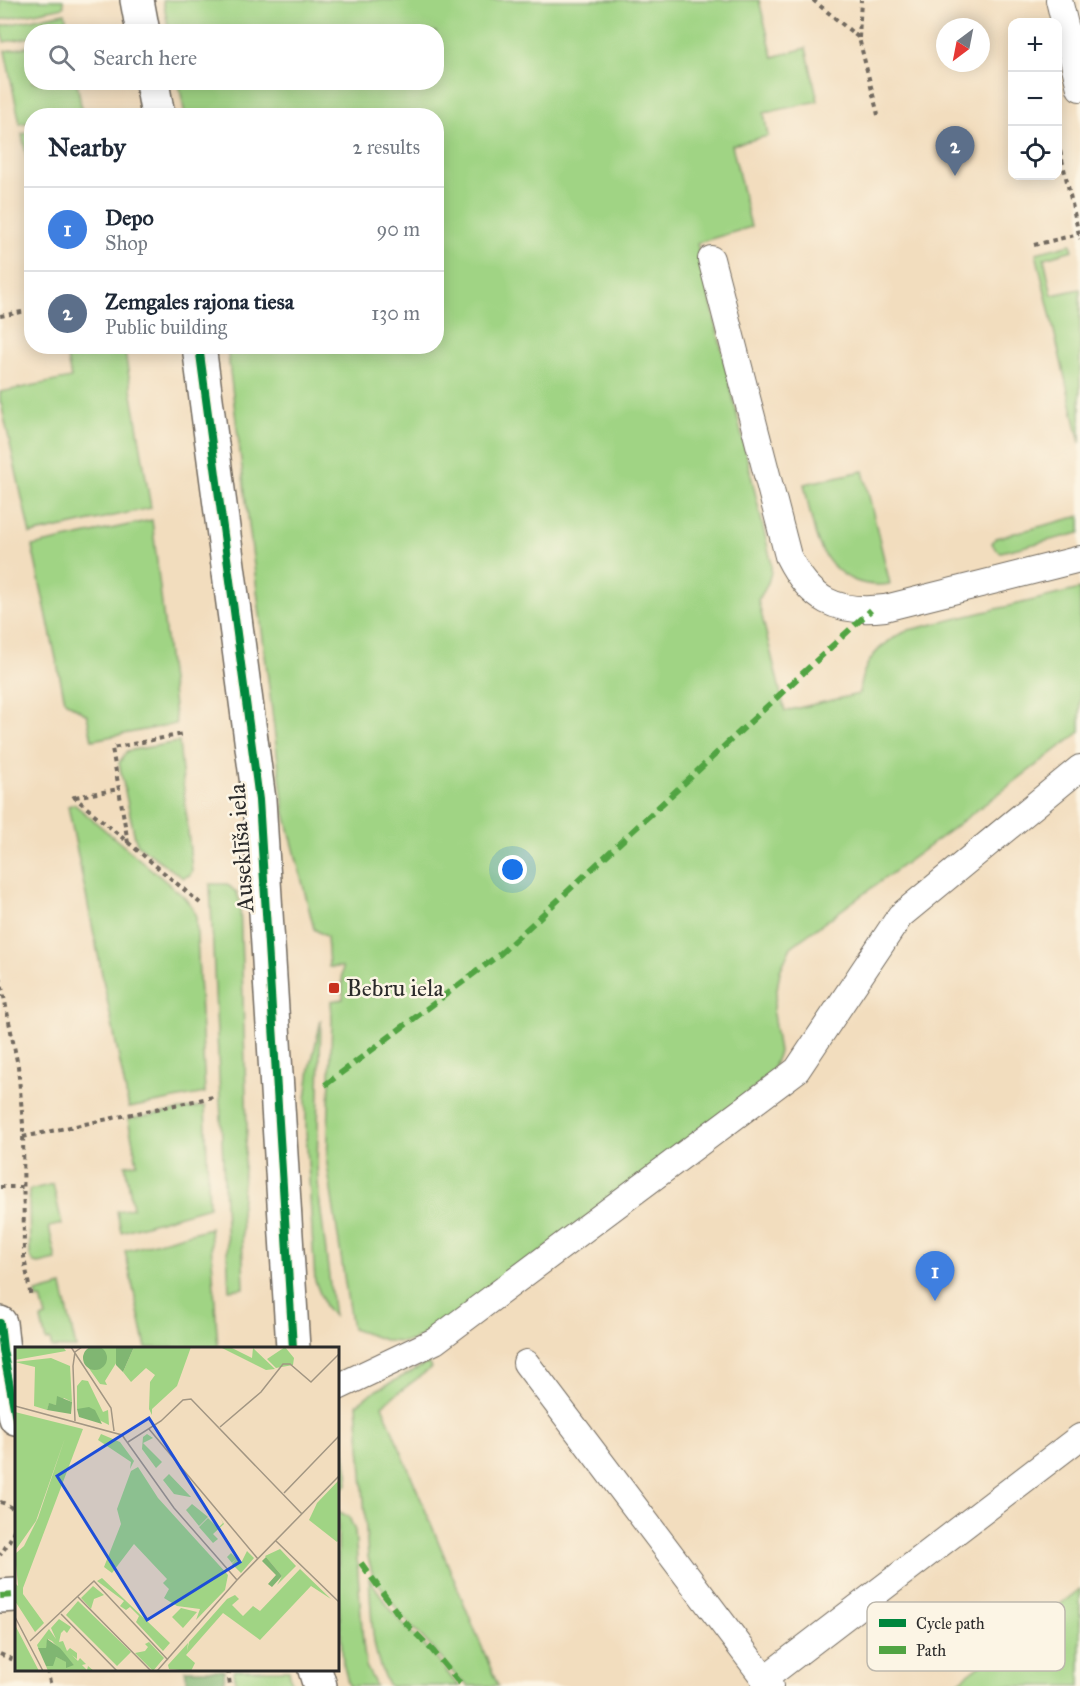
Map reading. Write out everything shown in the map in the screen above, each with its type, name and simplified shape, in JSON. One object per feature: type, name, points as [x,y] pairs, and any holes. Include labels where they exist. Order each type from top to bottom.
[{"type":"street","points":[[137,0],[142,24]]},
{"type":"street","points":[[153,90],[157,108]]},
{"type":"street","name":"Auseklīša iela","points":[[200,354],[259,800],[293,1347]]},
{"type":"street","points":[[0,1323],[15,1413]]},
{"type":"street","points":[[0,1596],[15,1595]]},
{"type":"street","points":[[315,1671],[320,1686]]},
{"type":"lane","points":[[1059,0],[1080,88]]},
{"type":"lane","points":[[711,259],[788,556],[796,572],[815,594],[842,608],[870,610],[1080,560]]},
{"type":"lane","points":[[339,1387],[435,1341],[796,1070],[900,916],[1080,768]]},
{"type":"lane","points":[[526,1363],[767,1682],[867,1604]]},
{"type":"lane","points":[[869,1602],[1080,1437]]},
{"type":"path","points":[[813,0],[860,38]]},
{"type":"path","points":[[861,0],[860,38],[878,115]]},
{"type":"path","points":[[1034,245],[1079,236],[1062,160]]},
{"type":"path","points":[[0,316],[24,311]]},
{"type":"path","points":[[128,843],[112,748],[183,734]]},
{"type":"path","points":[[119,789],[74,797],[200,903]]},
{"type":"path","points":[[0,978],[18,1066],[23,1137],[24,1257],[32,1307]]},
{"type":"path","points":[[23,1137],[213,1097]]},
{"type":"path","points":[[0,1187],[23,1187]]},
{"type":"path","points":[[0,1502],[10,1505],[15,1511]]},
{"type":"path","points":[[0,1555],[12,1536],[15,1526]]},
{"type":"path","points":[[0,1654],[15,1661]]},
{"type":"path","points":[[47,1671],[51,1686]]},
{"type":"path","points":[[228,1671],[230,1686]]},
{"type":"green space","points":[[0,0],[63,0],[64,7],[0,20]]},
{"type":"green space","points":[[163,0],[759,0],[773,57],[806,48],[818,101],[764,113],[768,136],[732,145],[751,227],[697,243],[771,561],[769,582],[758,600],[785,711],[859,694],[864,672],[874,654],[881,647],[909,630],[1080,589],[1080,732],[791,947],[780,971],[773,1014],[779,1052],[770,1076],[449,1323],[412,1341],[388,1341],[352,1329],[327,1164],[331,1001],[343,999],[342,967],[329,967],[327,937],[314,929],[284,809],[228,354],[444,354],[444,108],[184,108],[180,90],[444,90],[444,24],[168,24]]},
{"type":"green space","points":[[65,13],[67,24],[24,24],[24,38],[4,42],[1,26]]},
{"type":"green space","points":[[24,47],[24,90],[78,90],[81,108],[24,108],[24,123],[20,124],[5,51]]},
{"type":"green space","points":[[1071,244],[1073,250],[1044,258],[1052,295],[1080,289],[1080,443],[1036,253]]},
{"type":"green space","points":[[66,354],[125,354],[151,508],[30,534],[0,403],[0,392],[71,378]]},
{"type":"green space","points":[[863,471],[890,584],[862,583],[840,572],[823,552],[813,527],[804,484]]},
{"type":"green space","points":[[1080,516],[1080,533],[1001,552],[995,549],[992,543],[996,538]]},
{"type":"green space","points":[[152,520],[176,724],[92,740],[87,715],[65,701],[32,546]]},
{"type":"green space","points":[[179,742],[192,871],[190,875],[183,878],[138,845],[119,763],[127,751]]},
{"type":"green space","points":[[74,804],[183,896],[192,907],[196,917],[205,1093],[129,1108],[68,806]]},
{"type":"green space","points":[[210,884],[227,884],[237,893],[240,902],[247,1128],[241,1209],[244,1288],[229,1290]]},
{"type":"green space","points":[[321,1020],[317,1165],[334,1317],[325,1306],[315,1281],[306,1131],[306,1099],[310,1069]]},
{"type":"green space","points":[[205,1106],[209,1207],[121,1232],[117,1211],[133,1208],[125,1165],[137,1163],[128,1119]]},
{"type":"green space","points":[[53,1184],[62,1224],[49,1227],[56,1260],[34,1263],[30,1256],[29,1190]]},
{"type":"green space","points":[[210,1228],[218,1347],[146,1347],[125,1251]]},
{"type":"green space","points":[[62,1286],[76,1347],[52,1347],[50,1340],[46,1341],[41,1319],[46,1317],[41,1298],[37,1299],[36,1293]]},
{"type":"green space","points":[[428,1363],[431,1368],[382,1405],[498,1686],[468,1686],[455,1675],[401,1615],[373,1576],[368,1557],[357,1404],[373,1392]]},
{"type":"green space","points":[[340,1425],[348,1477],[345,1487],[339,1491]]},
{"type":"green space","points":[[339,1512],[349,1517],[355,1531],[366,1666],[376,1686],[349,1686],[343,1663],[339,1605]]},
{"type":"green space","points":[[369,1578],[402,1623],[460,1686],[389,1686],[378,1661],[375,1647]]},
{"type":"green space","points":[[1080,1589],[1080,1686],[953,1686],[973,1671],[1065,1671],[1065,1602],[1063,1602]]},
{"type":"green space","points":[[185,1671],[224,1671],[225,1686],[188,1686]]},
{"type":"green space","points":[[234,1671],[289,1671],[292,1686],[236,1686]]},
{"type":"marked path","points":[[325,1085],[500,954],[871,610]]},
{"type":"marked path","points":[[361,1563],[401,1618],[464,1686]]},
{"type":"marked path","points":[[0,1596],[15,1595]]},
{"type":"cycle path","points":[[200,354],[259,800],[293,1347]]},
{"type":"cycle path","points":[[0,1323],[15,1413]]},
{"type":"place","name":"Zemgales rajona tiesa","points":[[955,176]]},
{"type":"place","name":"Bebru iela","points":[[334,988]]},
{"type":"place","name":"Depo","points":[[935,1301]]}]
